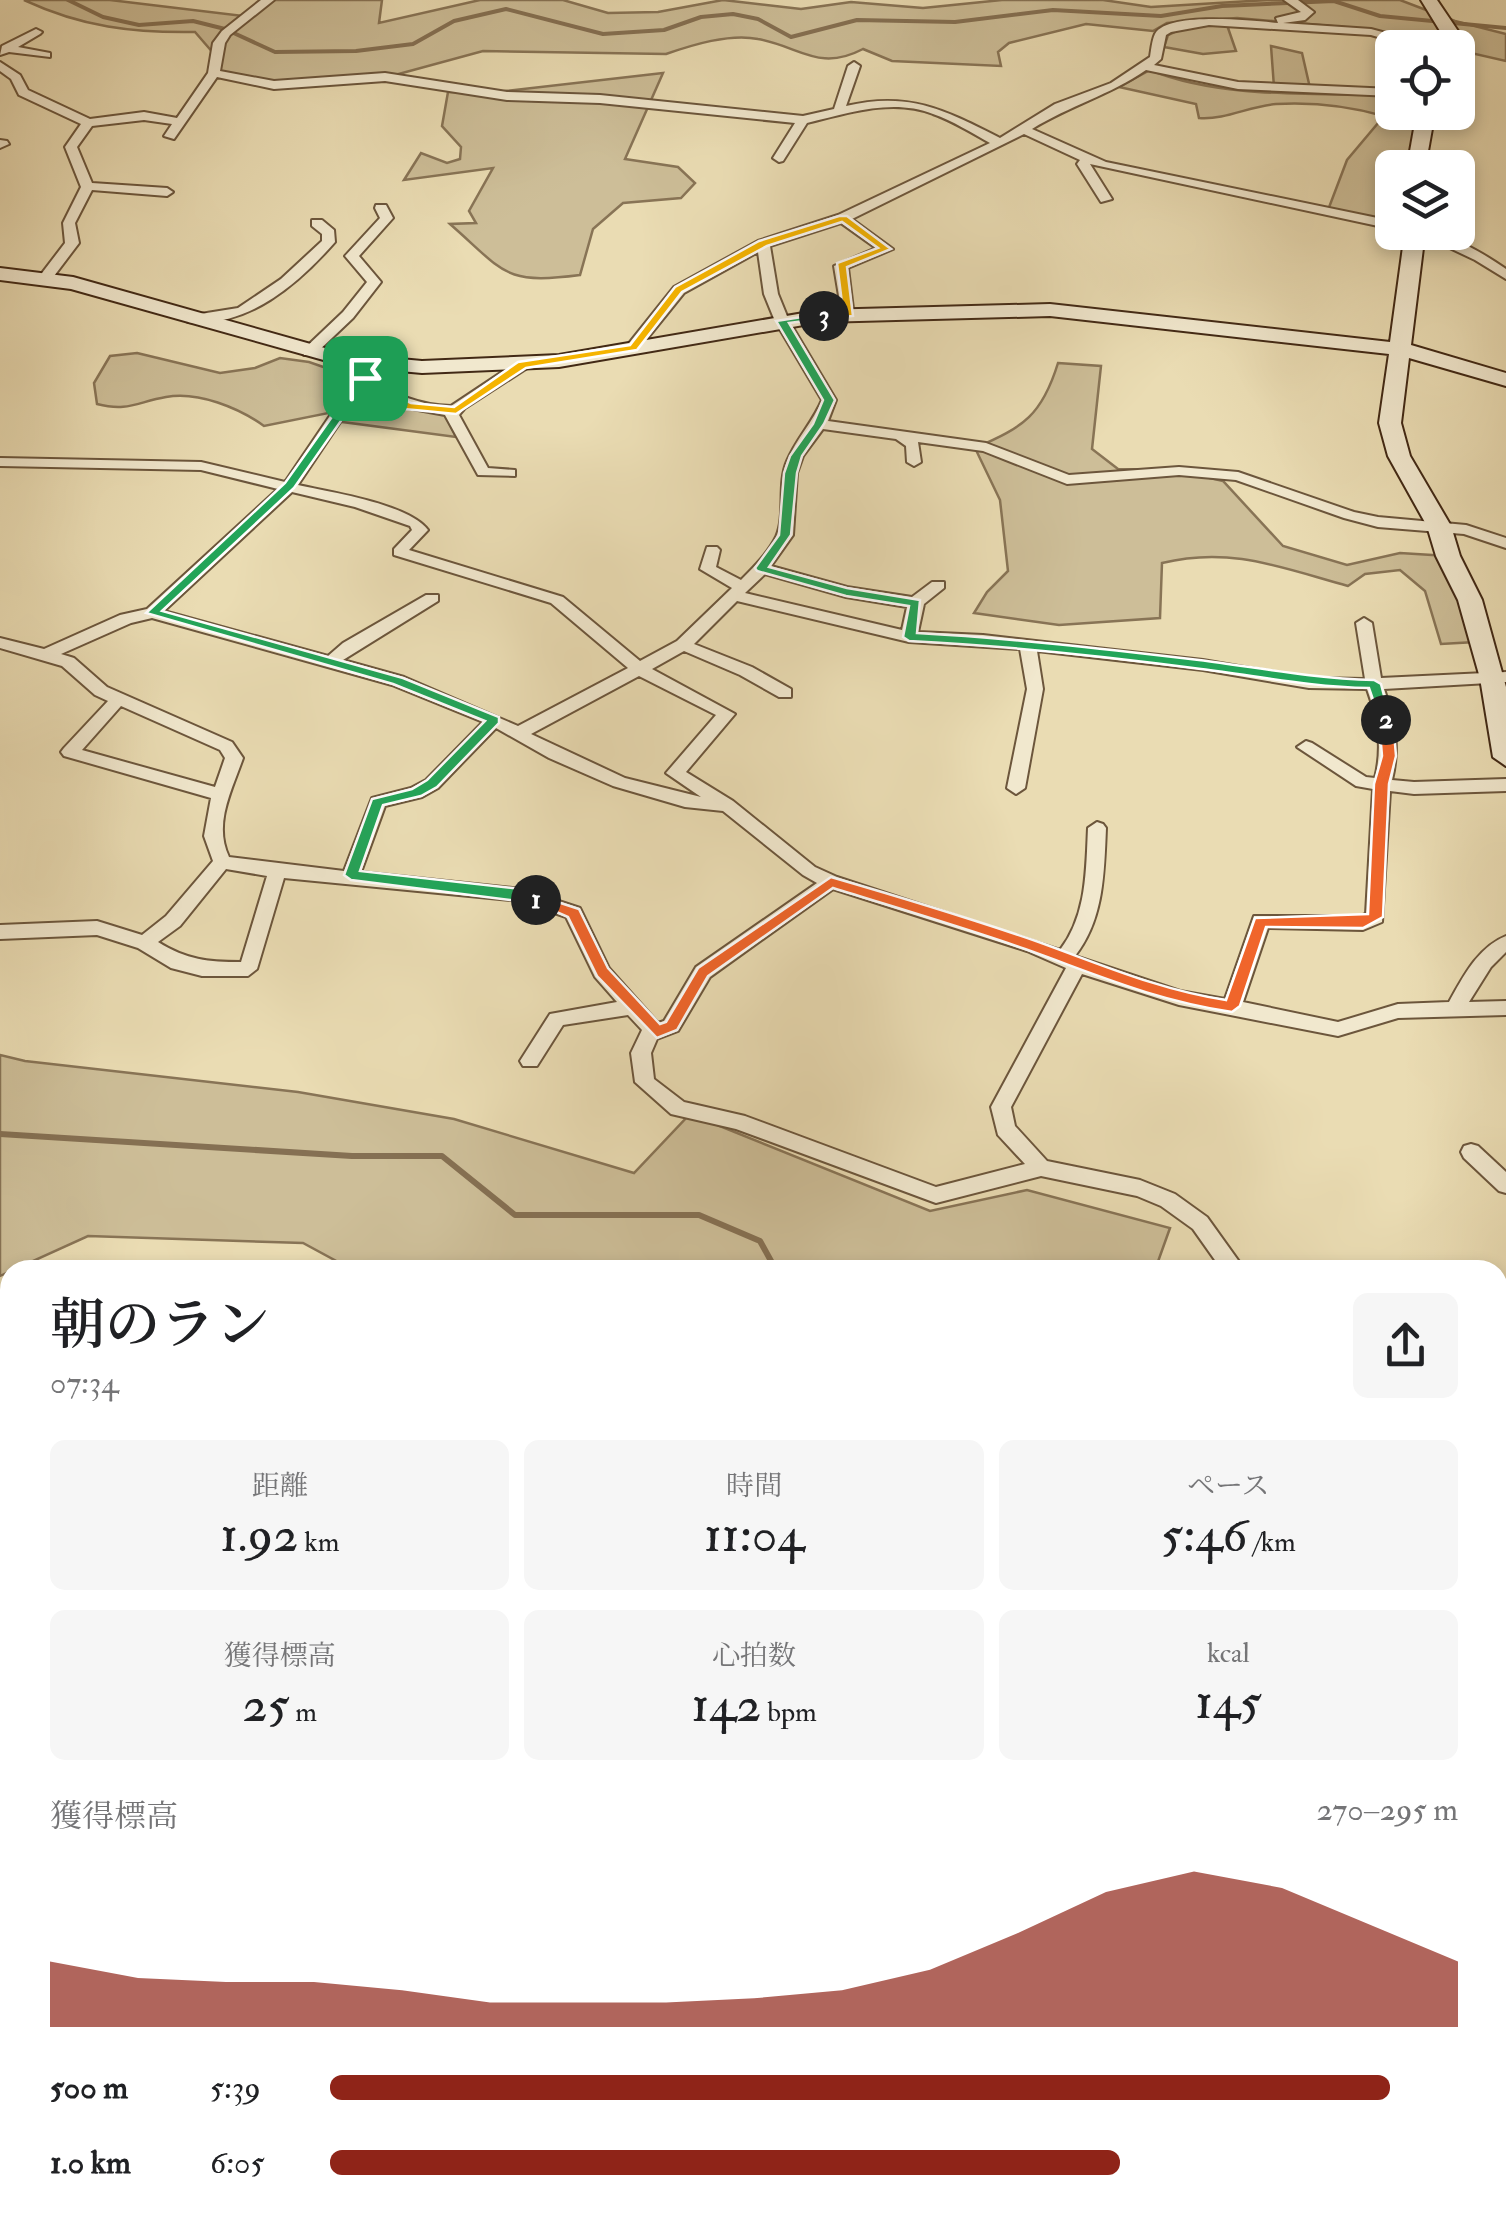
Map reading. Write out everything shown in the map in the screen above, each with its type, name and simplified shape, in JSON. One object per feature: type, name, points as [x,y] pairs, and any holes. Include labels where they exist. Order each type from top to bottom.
[{"type":"street","points":[[170,136],[214,73],[220,43],[252,5],[268,0]]},
{"type":"street","points":[[633,348],[678,290],[763,244],[843,218],[1000,144],[1059,107],[1115,86],[1148,67],[1168,29],[1208,22],[1301,18],[1308,12],[1290,0]]},
{"type":"street","points":[[1430,0],[1448,30]]},
{"type":"street","points":[[1241,22],[1300,30],[1375,33]]},
{"type":"street","points":[[3,50],[36,32]]},
{"type":"street","points":[[3,50],[46,55]]},
{"type":"street","points":[[0,66],[16,77],[23,92],[86,125],[134,130]]},
{"type":"street","points":[[842,110],[839,108],[854,66]]},
{"type":"street","points":[[1148,67],[1178,77],[1278,90],[1375,93]]},
{"type":"street","points":[[214,73],[274,85],[385,77],[507,96],[600,99],[803,120],[842,110],[905,103],[938,111],[1000,144]]},
{"type":"street","points":[[46,278],[72,243],[69,222],[87,186],[71,147],[86,125],[144,116],[179,122]]},
{"type":"street","points":[[778,158],[803,120]]},
{"type":"street","points":[[1025,130],[1086,159],[1375,221]]},
{"type":"street","points":[[1086,159],[1083,164],[1106,199]]},
{"type":"street","points":[[87,186],[167,192]]},
{"type":"street","points":[[309,352],[348,315],[374,282],[352,256],[387,218],[381,208]]},
{"type":"street","points":[[843,218],[886,249],[841,266],[849,314]]},
{"type":"street","points":[[193,320],[242,312],[286,282],[328,242],[328,233],[316,223]]},
{"type":"street","points":[[521,732],[683,645],[762,568],[785,535],[790,473],[829,400],[782,321],[771,294],[763,244]]},
{"type":"street","points":[[1415,250],[1392,404],[1394,439],[1399,456],[1439,526],[1499,677],[1506,757]]},
{"type":"street","points":[[1463,250],[1506,275]]},
{"type":"street","points":[[0,274],[46,278],[368,371],[522,365],[782,321],[849,314],[1090,312],[1401,349],[1506,380]]},
{"type":"street","points":[[510,473],[482,472],[452,415],[522,365]]},
{"type":"street","points":[[368,371],[381,394],[408,407],[456,410]]},
{"type":"street","points":[[46,654],[152,613],[290,486],[368,371]]},
{"type":"street","points":[[818,424],[986,447],[1067,480],[1209,471],[1238,476],[1378,522],[1439,526],[1506,543]]},
{"type":"street","points":[[899,434],[913,446],[914,462]]},
{"type":"street","points":[[0,462],[201,466],[290,486],[415,524],[420,530],[399,552],[557,600],[642,670],[727,714],[675,773],[728,806],[809,871],[831,882],[1034,946],[1179,998],[1338,1028],[1398,1012],[1457,1006],[1506,1008]]},
{"type":"street","points":[[712,550],[708,569],[737,590],[909,637],[1204,665],[1309,683],[1374,684],[1499,677]]},
{"type":"street","points":[[762,568],[846,592],[916,603]]},
{"type":"street","points":[[909,637],[916,603],[938,585]]},
{"type":"street","points":[[332,662],[349,647],[432,598]]},
{"type":"street","points":[[152,613],[398,681],[521,732],[556,754],[619,782],[685,801],[728,806]]},
{"type":"street","points":[[1232,1006],[1261,922],[1363,923],[1375,917],[1382,784],[1389,756],[1386,720],[1374,684],[1364,623]]},
{"type":"street","points":[[0,643],[68,662],[101,691],[226,746],[234,758],[212,816],[213,838],[222,862]]},
{"type":"street","points":[[683,645],[746,671],[786,693]]},
{"type":"street","points":[[1016,788],[1035,688],[1028,646]]},
{"type":"street","points":[[118,700],[70,752],[221,795]]},
{"type":"street","points":[[351,875],[378,802],[416,793],[432,784],[494,720]]},
{"type":"street","points":[[1306,747],[1362,782],[1414,788],[1506,785]]},
{"type":"street","points":[[1041,1168],[1005,1128],[1001,1107],[1093,907],[1097,828]]},
{"type":"street","points":[[222,862],[522,894],[573,913],[602,972],[657,1032],[671,1026],[703,972],[831,882]]},
{"type":"street","points":[[145,943],[173,921],[222,862]]},
{"type":"street","points":[[0,932],[97,928],[145,943],[178,962],[202,969],[248,969],[278,870]]},
{"type":"street","points":[[1457,1006],[1466,988],[1498,947],[1506,943]]},
{"type":"street","points":[[530,1061],[556,1018],[632,1007]]},
{"type":"street","points":[[652,1029],[641,1054],[645,1082],[678,1109],[738,1122],[936,1195],[1041,1168],[1140,1188],[1168,1200],[1200,1223],[1227,1260]]},
{"type":"street","points":[[1470,1152],[1506,1185]]},
{"type":"shaded area","points":[[24,0],[110,0],[243,16],[262,0],[382,0],[379,23],[480,0],[563,0],[608,13],[658,12],[723,0],[801,9],[851,2],[923,8],[1002,0],[1103,0],[1151,7],[1267,0],[1400,0],[1455,21],[1506,34],[1506,61],[1475,54],[1475,30],[1375,31],[1237,18],[1167,23],[1153,31],[1086,24],[1009,43],[998,52],[1001,66],[892,61],[863,49],[848,56],[822,58],[758,39],[735,38],[666,54],[483,51],[384,78],[282,85],[219,73],[221,62],[195,32],[108,26]]},
{"type":"shaded area","points":[[1234,24],[1228,28],[1236,51],[1203,54],[1164,47],[1168,35],[1185,27]]},
{"type":"shaded area","points":[[1271,46],[1302,53],[1310,88],[1274,87]]},
{"type":"shaded area","points":[[1150,70],[1238,90],[1375,95],[1375,114],[1344,107],[1290,104],[1199,118],[1196,104],[1119,87]]},
{"type":"shaded area","points":[[663,73],[625,159],[678,167],[695,183],[681,198],[623,203],[593,229],[580,275],[535,278],[507,271],[450,224],[476,223],[469,211],[493,168],[404,180],[421,153],[447,163],[460,159],[461,147],[442,126],[448,92],[496,92]]},
{"type":"shaded area","points":[[1375,127],[1375,130],[1417,130],[1416,150],[1375,150],[1375,219],[1328,210],[1347,160]]},
{"type":"shaded area","points":[[137,353],[220,373],[255,368],[280,358],[309,362],[355,378],[386,396],[445,415],[456,437],[335,421],[328,413],[264,426],[230,407],[191,396],[166,397],[125,407],[97,404],[94,383],[110,356]]},
{"type":"shaded area","points":[[1058,363],[1101,366],[1092,449],[1118,469],[1175,470],[1223,481],[1283,546],[1347,565],[1400,553],[1448,556],[1475,642],[1441,644],[1425,591],[1400,570],[1365,574],[1348,586],[1234,558],[1187,558],[1162,563],[1160,618],[1059,625],[974,613],[987,592],[1008,571],[1000,500],[975,448],[1029,417],[1045,395]]},
{"type":"shaded area","points":[[0,1055],[298,1092],[454,1119],[634,1173],[690,1114],[930,1211],[1027,1190],[1170,1228],[1159,1260],[334,1260],[303,1243],[88,1236],[35,1260],[0,1260]]},
{"type":"waterway","points":[[68,0],[103,17],[139,25],[193,21],[225,29],[275,52],[356,51],[413,44],[454,21],[506,9],[603,34],[664,30],[701,17],[733,14],[758,19],[791,37],[857,20],[955,22],[1053,10],[1161,16],[1222,6],[1334,1],[1380,16],[1506,28]]},
{"type":"waterway","points":[[0,1134],[352,1156],[442,1156],[515,1215],[699,1215],[760,1241],[770,1260]]},
{"type":"route","points":[[843,218],[886,249],[841,266],[849,314],[782,321],[829,400],[796,456],[790,473],[785,535],[762,568],[846,592],[916,603],[909,637],[983,640],[1204,665],[1309,683],[1374,684],[1386,720],[1389,756],[1382,784],[1375,917],[1363,923],[1261,922],[1232,1006],[1179,998],[1077,965],[1034,946],[831,882],[703,972],[671,1026],[657,1032],[602,972],[573,913],[522,894],[351,875],[378,802],[416,793],[432,784],[494,720],[398,681],[171,615],[152,613],[290,486],[365,378],[381,394],[408,407],[456,410],[522,365],[633,348],[678,290],[763,244],[843,218]]}]
